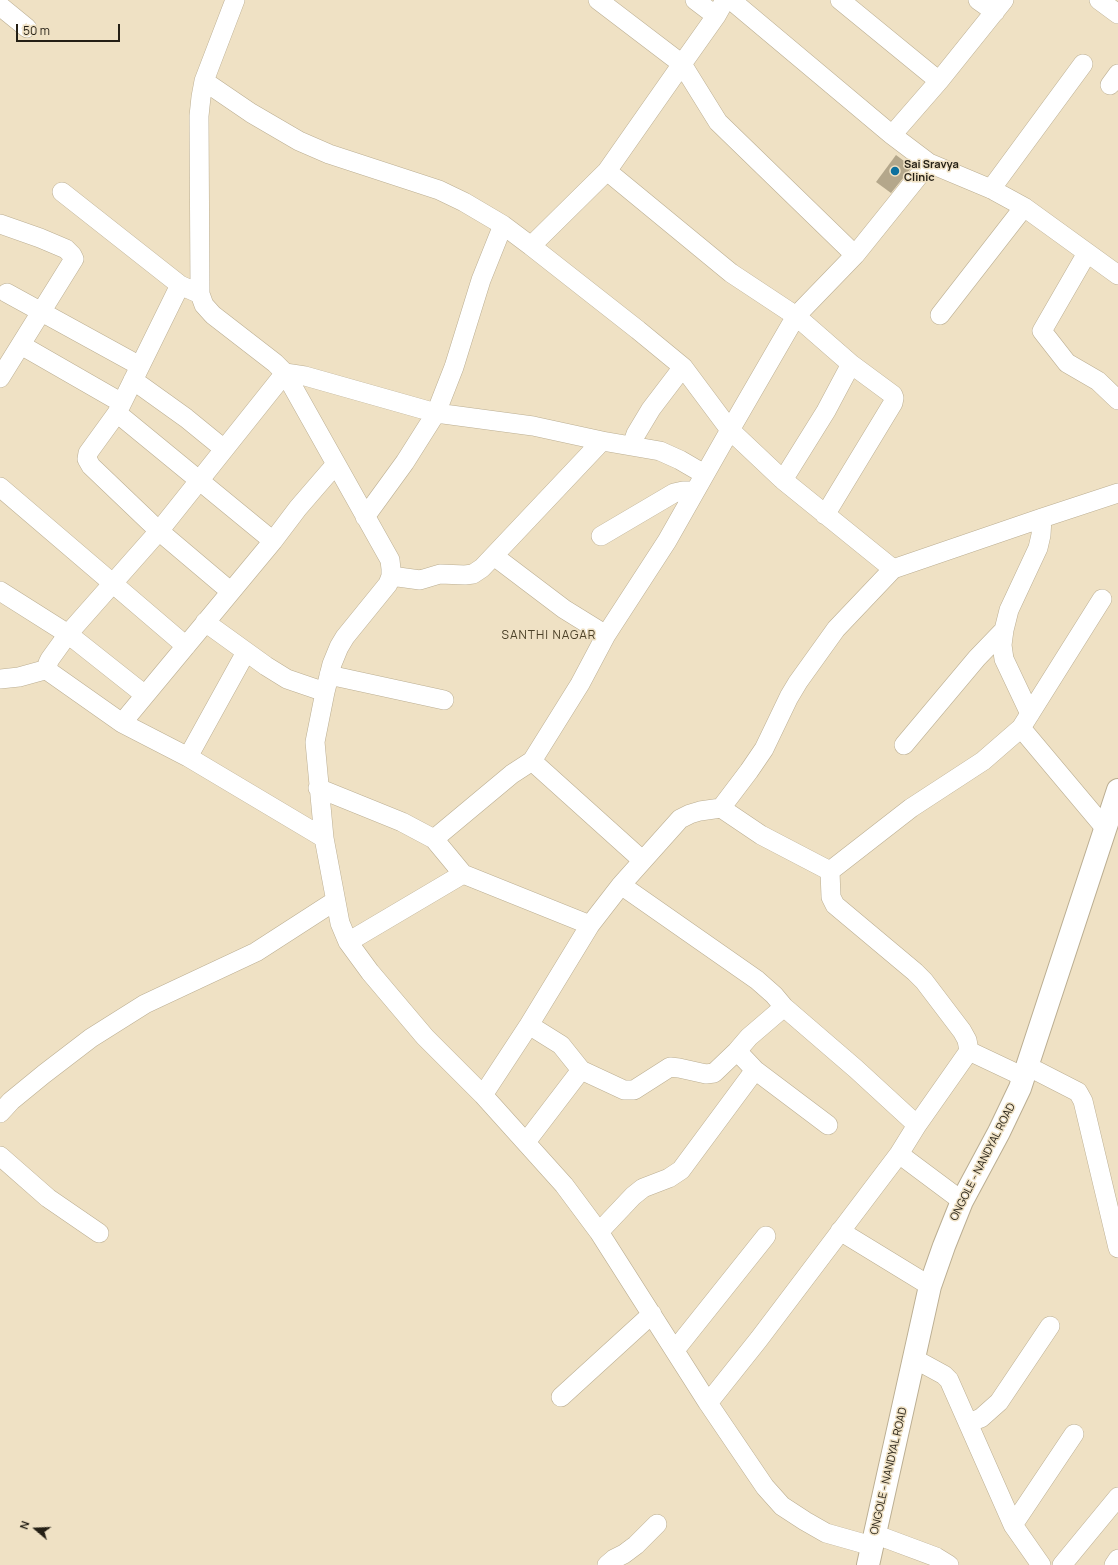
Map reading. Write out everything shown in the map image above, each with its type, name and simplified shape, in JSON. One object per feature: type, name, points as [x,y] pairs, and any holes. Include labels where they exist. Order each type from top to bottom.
[{"type":"main road","name":"ONGOLE - NANDYAL ROAD","points":[[876,1553],[939,1290],[949,1256],[972,1205],[1011,1132],[1111,824],[1118,790]]},
{"type":"main road","name":"ONGOLE - NANDYAL ROAD","points":[[876,1553],[930,1286],[962,1201],[1030,1074]]},
{"type":"street","points":[[235,0],[204,81],[199,116],[200,294],[204,305],[213,315],[275,363],[285,373],[390,560],[391,576],[388,584],[339,646],[327,683],[315,742],[318,788],[324,838],[335,902],[340,923],[348,942],[370,972],[425,1036],[526,1142],[564,1185],[599,1232],[708,1403],[765,1487],[782,1506],[805,1522],[826,1533],[876,1553],[936,1557],[950,1565]]},
{"type":"street","points":[[598,0],[682,64],[718,122],[856,255]]},
{"type":"street","points":[[531,246],[607,171],[721,8],[695,0]]},
{"type":"street","points":[[731,0],[892,135],[929,163],[991,189],[1024,207],[1118,276]]},
{"type":"street","points":[[840,0],[939,81]]},
{"type":"street","points":[[892,135],[939,81],[999,6],[978,0]]},
{"type":"street","points":[[1100,0],[1118,14]]},
{"type":"street","points":[[0,6],[27,28]]},
{"type":"street","points":[[991,189],[1083,64]]},
{"type":"street","points":[[204,81],[250,113],[299,141],[329,154],[439,190],[464,202],[503,225],[683,367],[730,430],[783,480],[893,568]]},
{"type":"street","points":[[434,840],[512,774],[532,761],[580,684],[606,635],[667,541],[704,474],[796,316],[856,255],[929,163]]},
{"type":"street","points":[[607,171],[731,273],[796,316],[851,364],[894,398],[893,403],[825,515]]},
{"type":"street","points":[[62,192],[180,285],[200,294]]},
{"type":"street","points":[[940,315],[1024,207]]},
{"type":"street","points":[[0,224],[66,249],[72,254],[74,259],[0,378]]},
{"type":"street","points":[[365,517],[405,462],[436,413],[454,367],[482,280],[503,225]]},
{"type":"street","points":[[1087,253],[1042,331],[1067,363],[1098,381],[1118,400]]},
{"type":"street","points":[[180,285],[120,408],[88,453],[88,459],[91,466],[159,531],[230,591]]},
{"type":"street","points":[[7,293],[41,312],[137,373],[186,418],[224,449]]},
{"type":"street","points":[[21,345],[120,408],[200,481],[273,541]]},
{"type":"street","points":[[783,480],[826,411],[851,364]]},
{"type":"street","points":[[632,445],[636,434],[651,409],[683,367]]},
{"type":"street","points":[[285,373],[306,376],[436,413],[533,426],[602,441],[632,445],[669,454],[704,474]]},
{"type":"street","points":[[285,373],[159,531],[68,634],[50,659],[48,669],[51,673],[122,723],[179,758],[324,838]]},
{"type":"street","points":[[391,576],[420,580],[440,574],[473,574],[482,568],[494,556],[602,441]]},
{"type":"street","points":[[122,723],[273,541],[298,508],[336,464]]},
{"type":"street","points":[[0,486],[186,646]]},
{"type":"street","points":[[601,536],[674,493],[682,490],[695,491]]},
{"type":"street","points":[[721,808],[764,749],[789,697],[802,676],[836,629],[893,568],[1118,493]]},
{"type":"street","points":[[1042,518],[1041,535],[1038,548],[1009,610],[1002,645],[1004,659],[1025,721],[1111,824]]},
{"type":"street","points":[[494,556],[564,609],[606,635]]},
{"type":"street","points":[[0,591],[68,634],[145,695]]},
{"type":"street","points":[[830,871],[911,808],[983,761],[1025,721],[1102,599]]},
{"type":"street","points":[[205,622],[246,652],[287,679],[327,683],[444,700]]},
{"type":"street","points":[[904,745],[977,658],[1004,630]]},
{"type":"street","points":[[179,758],[246,652]]},
{"type":"street","points":[[0,679],[19,677],[48,669]]},
{"type":"street","points":[[532,761],[642,860]]},
{"type":"street","points":[[318,788],[402,822],[434,840],[463,874],[590,925]]},
{"type":"street","points":[[483,1096],[529,1025],[590,925],[642,860],[680,819],[700,811],[721,808],[761,835],[830,871]]},
{"type":"street","points":[[708,1403],[759,1339],[899,1154],[917,1125],[969,1051],[967,1040],[962,1031],[915,972],[835,905],[831,897],[830,871]]},
{"type":"street","points":[[348,942],[463,874]]},
{"type":"street","points":[[621,885],[757,980],[774,995],[784,1007],[917,1125]]},
{"type":"street","points":[[0,1112],[33,1083],[91,1038],[139,1008],[194,980],[256,952],[335,902]]},
{"type":"street","points":[[529,1025],[561,1046],[581,1070],[624,1090],[634,1090],[670,1067],[706,1074],[714,1073],[749,1037],[784,1007]]},
{"type":"street","points":[[737,1051],[754,1070],[828,1125]]},
{"type":"street","points":[[969,1051],[1078,1092],[1083,1101],[1118,1248]]},
{"type":"street","points":[[526,1142],[581,1070]]},
{"type":"street","points":[[599,1232],[633,1196],[643,1188],[669,1178],[681,1170],[754,1070]]},
{"type":"street","points":[[899,1154],[962,1201]]},
{"type":"street","points":[[0,1156],[48,1198],[99,1233]]},
{"type":"street","points":[[840,1231],[930,1286]]},
{"type":"street","points":[[675,1350],[766,1236]]},
{"type":"street","points":[[561,1397],[652,1314]]},
{"type":"street","points":[[968,1423],[981,1418],[999,1402],[1050,1326]]},
{"type":"street","points":[[922,1363],[944,1375],[949,1380],[1020,1535],[1041,1565]]},
{"type":"street","points":[[1020,1535],[1074,1434]]},
{"type":"street","points":[[1062,1565],[1116,1505]]},
{"type":"street","points":[[607,1565],[636,1545],[657,1524]]},
{"type":"street","points":[[1114,1565],[1118,1559]]},
{"type":"building","points":[[896,155],[912,167],[891,193],[876,182]]},
{"type":"place","name":"Sai Sravya Clinic","points":[[895,171]]},
{"type":"district","name":"SANTHI NAGAR","points":[[549,636]]}]
